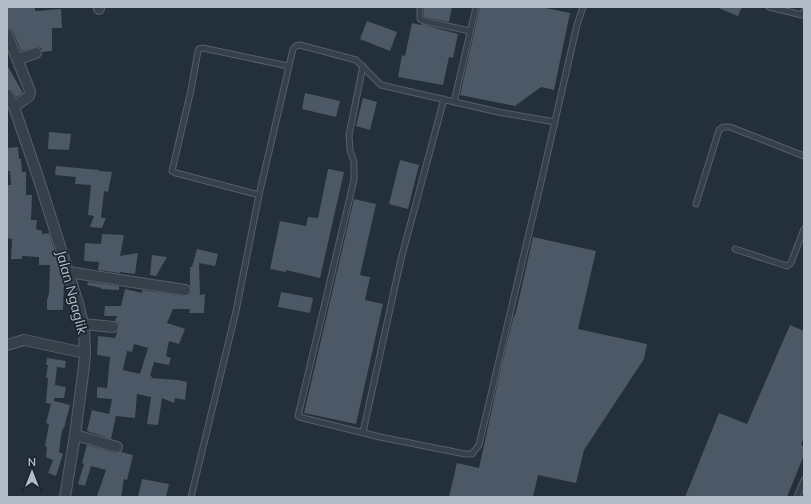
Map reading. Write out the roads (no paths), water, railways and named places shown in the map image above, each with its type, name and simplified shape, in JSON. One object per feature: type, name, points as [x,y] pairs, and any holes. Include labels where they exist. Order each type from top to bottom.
[{"type":"street","points":[[7,34],[30,89],[29,96],[14,107]]},
{"type":"street","points":[[18,59],[36,53]]},
{"type":"street","name":"Jalan Ngaglik","points":[[7,94],[14,107],[39,180],[83,324],[85,353],[75,435],[65,497]]},
{"type":"street","points":[[68,272],[185,290]]},
{"type":"street","points":[[83,324],[113,327]]},
{"type":"street","points":[[7,345],[24,340],[85,353]]},
{"type":"street","points":[[75,435],[117,448]]},
{"type":"lane","points":[[420,7],[420,19],[424,21],[470,31]]},
{"type":"lane","points":[[454,102],[476,7]]},
{"type":"lane","points":[[363,66],[350,135],[350,150],[354,162],[354,180],[298,416],[386,438],[465,454],[472,454],[476,450],[481,437],[577,25],[583,7]]},
{"type":"lane","points":[[770,7],[803,15]]},
{"type":"lane","points":[[191,497],[236,311],[259,195],[293,49],[300,45],[356,60],[382,85],[498,112],[555,122]]},
{"type":"lane","points":[[259,195],[176,174],[172,171],[191,90],[198,51],[199,49],[203,48],[288,66]]},
{"type":"lane","points":[[363,432],[401,260],[444,99]]},
{"type":"lane","points":[[696,204],[719,130],[723,127],[730,127],[804,156]]},
{"type":"lane","points":[[735,249],[787,266],[791,263],[804,229]]},
{"type":"lane","points":[[797,497],[804,480]]}]
